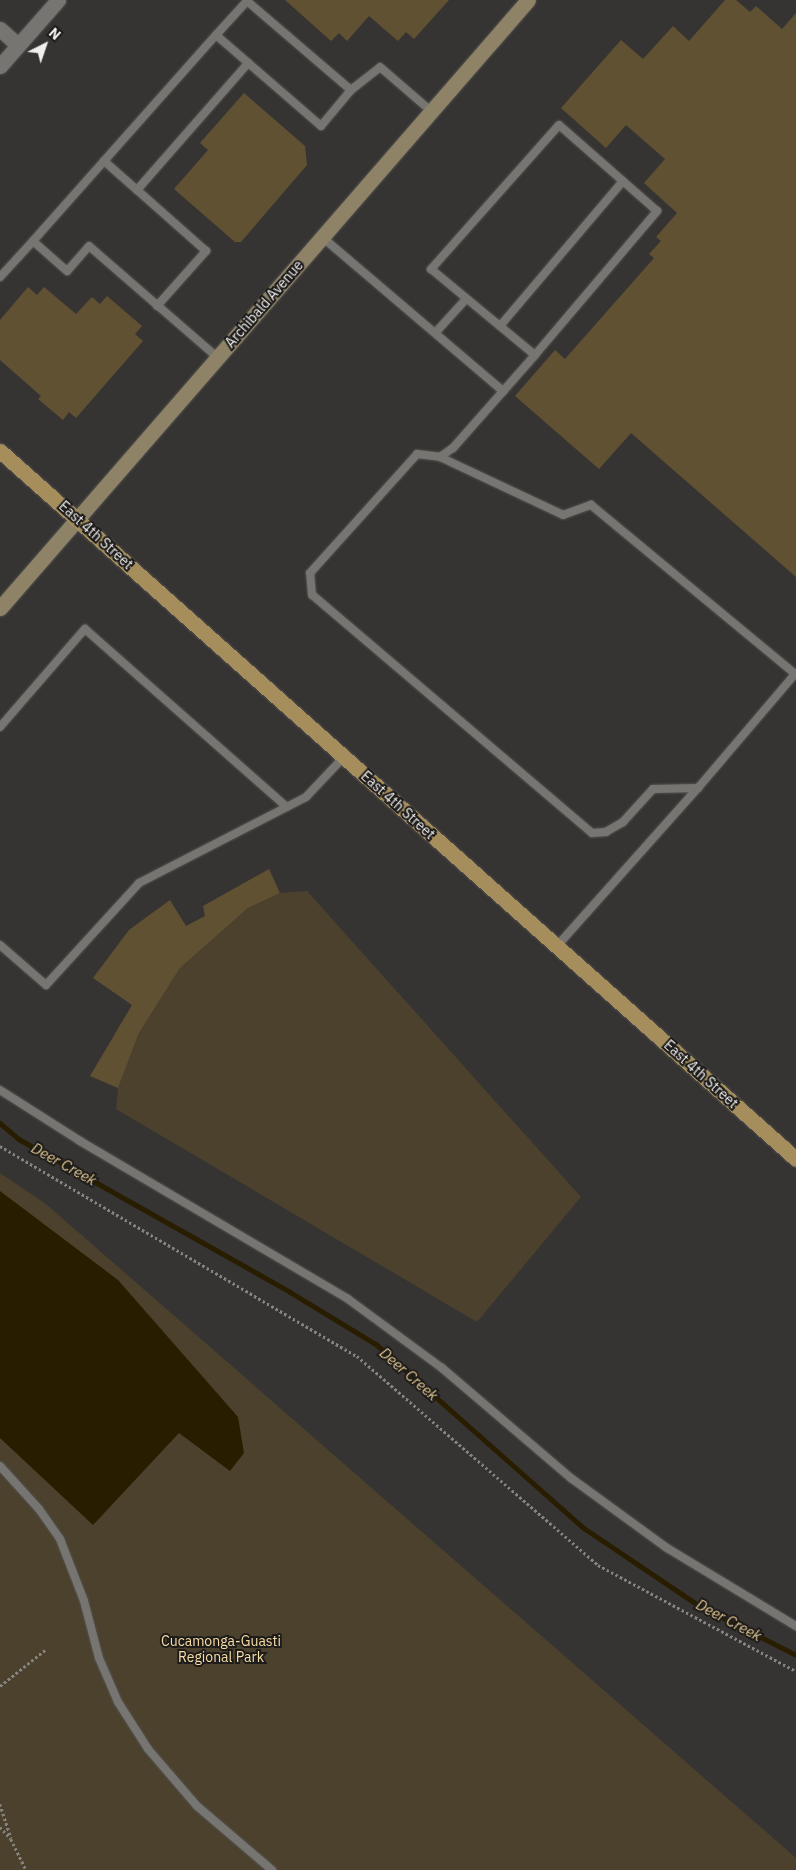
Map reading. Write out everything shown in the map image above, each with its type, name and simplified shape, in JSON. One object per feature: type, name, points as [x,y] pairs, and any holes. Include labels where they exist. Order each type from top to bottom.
[{"type":"main road","name":"Archibald Avenue","points":[[0,608],[528,0]]},
{"type":"main road","name":"East 4th Street","points":[[0,451],[78,518],[796,1159]]},
{"type":"street","points":[[0,66],[58,0]]},
{"type":"street","points":[[0,29],[18,45]]},
{"type":"lane","points":[[0,277],[247,0],[351,90]]},
{"type":"lane","points":[[216,35],[321,126],[351,90],[380,67],[431,111]]},
{"type":"lane","points":[[137,190],[248,63]]},
{"type":"lane","points":[[440,457],[452,448],[535,355],[657,211],[559,125],[431,269],[535,355]]},
{"type":"lane","points":[[104,161],[206,250],[157,306]]},
{"type":"lane","points":[[500,326],[623,181]]},
{"type":"lane","points":[[322,237],[503,390]]},
{"type":"lane","points":[[33,241],[67,271],[88,246],[217,358]]},
{"type":"lane","points":[[436,332],[466,299]]},
{"type":"lane","points":[[557,946],[698,788],[795,674],[591,505],[563,515],[440,457],[417,454],[310,573],[312,595],[323,607],[592,833],[606,832],[623,822],[653,789],[698,788]]},
{"type":"lane","points":[[0,726],[85,629],[286,807]]},
{"type":"lane","points":[[0,944],[46,985],[139,883],[306,797],[344,756]]},
{"type":"lane","points":[[0,1090],[80,1141],[348,1299],[442,1368],[571,1478],[659,1542],[796,1626]]},
{"type":"lane","points":[[0,1466],[39,1509],[60,1539],[84,1602],[99,1658],[118,1702],[148,1749],[198,1806],[272,1870]]},
{"type":"path","points":[[0,1146],[357,1356],[598,1566],[796,1671]]},
{"type":"path","points":[[0,1686],[45,1650]]},
{"type":"path","points":[[0,1804],[11,1839],[26,1870]]},
{"type":"path","points":[[0,1827],[11,1839]]},
{"type":"green space","points":[[307,891],[581,1197],[477,1322],[116,1109],[118,1088],[139,1033],[180,968],[248,908],[280,893]]},
{"type":"green space","name":"Cucamonga-Guasti Regional Park","points":[[0,1173],[46,1204],[796,1858],[796,1870],[0,1870]]},
{"type":"shaded area","points":[[0,1191],[118,1280],[238,1417],[244,1453],[230,1471],[179,1433],[93,1525],[0,1438]]},
{"type":"building","points":[[285,0],[449,0],[414,39],[406,32],[398,41],[369,16],[347,41],[339,33],[331,41]]},
{"type":"building","points":[[725,0],[736,0],[750,12],[756,6],[782,29],[796,13],[796,577],[631,433],[599,469],[515,396],[555,350],[565,359],[654,258],[649,254],[661,241],[656,237],[677,213],[644,183],[665,159],[626,125],[606,148],[561,108],[621,40],[643,59],[673,26],[689,41]]},
{"type":"building","points":[[244,93],[305,146],[307,165],[241,242],[235,242],[174,189],[208,150],[200,143]]},
{"type":"building","points":[[28,287],[37,295],[44,287],[76,314],[92,297],[100,304],[107,296],[142,326],[135,334],[143,341],[76,418],[69,412],[63,420],[38,399],[41,396],[0,360],[0,320]]},
{"type":"building","points":[[269,869],[280,893],[248,908],[180,968],[139,1033],[118,1088],[90,1076],[132,1005],[93,978],[129,930],[170,900],[186,926],[205,916],[203,906]]},
{"type":"waterway","name":"Deer Creek","points":[[0,1123],[19,1139],[290,1292],[377,1345],[584,1528],[698,1605],[796,1655]]}]
